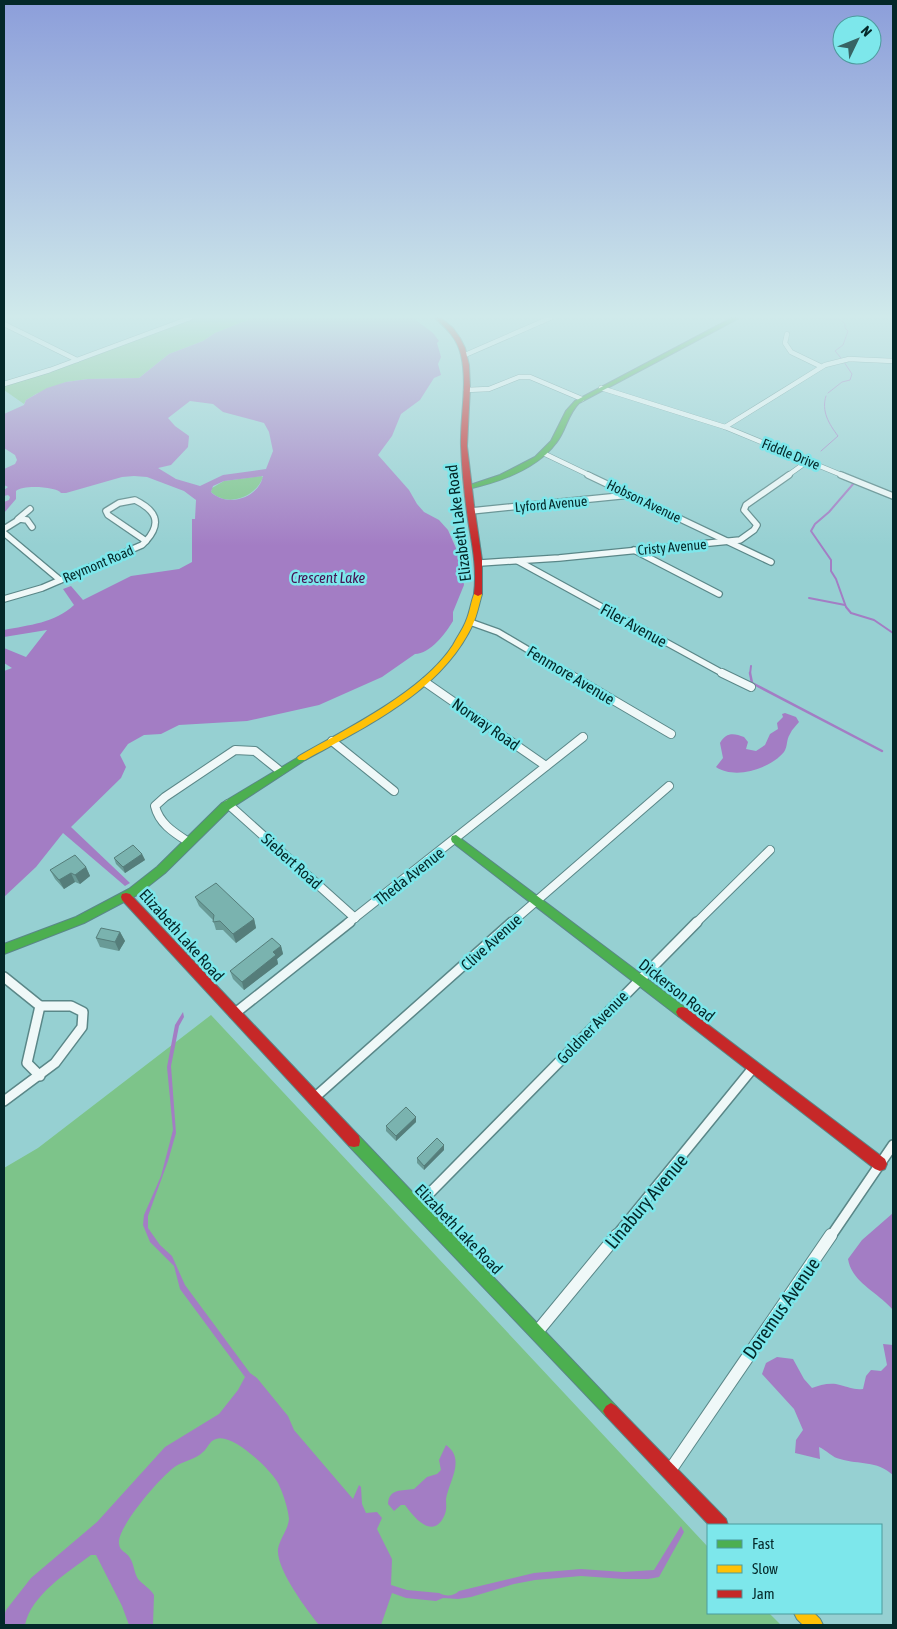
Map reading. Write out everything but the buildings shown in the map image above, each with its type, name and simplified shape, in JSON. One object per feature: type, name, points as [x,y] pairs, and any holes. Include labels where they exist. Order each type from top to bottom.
[{"type":"street","name":"Elizabeth Lake Road","points":[[466,394],[464,428],[468,487],[480,563],[480,592],[470,622],[447,659],[425,682],[388,707],[228,804],[187,841],[158,871],[126,897],[416,1207],[719,1524]]},
{"type":"street","points":[[572,394],[582,398]]},
{"type":"street","points":[[468,487],[493,481],[543,453],[556,439],[567,410],[590,394]]},
{"type":"street","name":"Fiddle Drive","points":[[621,394],[725,427],[892,494]]},
{"type":"street","points":[[725,427],[776,394]]},
{"type":"street","name":"Hobson Avenue","points":[[543,453],[771,562]]},
{"type":"street","name":"Cristy Avenue","points":[[480,563],[740,540],[754,530],[757,525],[744,510],[746,505],[808,461]]},
{"type":"street","name":"Lyford Avenue","points":[[471,511],[631,495]]},
{"type":"street","name":"Reymont Road","points":[[4,599],[60,580],[130,551],[146,541],[152,536],[156,525],[155,516],[150,510],[135,500],[128,500],[106,511],[108,515],[146,541]]},
{"type":"street","points":[[30,508],[4,532],[60,580]]},
{"type":"street","points":[[18,519],[27,520],[32,527]]},
{"type":"street","points":[[634,550],[719,594]]},
{"type":"street","name":"Filer Avenue","points":[[518,561],[750,687]]},
{"type":"street","name":"Fenmore Avenue","points":[[470,622],[498,632],[671,734]]},
{"type":"street","name":"Norway Road","points":[[425,682],[546,766]]},
{"type":"street","name":"Theda Avenue","points":[[234,1014],[583,737]]},
{"type":"street","points":[[332,741],[394,792]]},
{"type":"street","points":[[187,841],[170,830],[156,812],[155,806],[165,797],[235,750],[248,748],[256,751],[280,771]]},
{"type":"street","name":"Clive Avenue","points":[[314,1099],[537,900],[669,786]]},
{"type":"street","name":"Siebert Road","points":[[228,804],[355,918]]},
{"type":"street","name":"Dickerson Road","points":[[456,839],[880,1164]]},
{"type":"street","name":"Goldner Avenue","points":[[416,1207],[639,979],[770,850]]},
{"type":"street","points":[[4,949],[62,928],[126,897]]},
{"type":"street","points":[[4,977],[40,1006],[72,1006],[83,1012],[82,1027],[55,1063],[4,1101]]},
{"type":"street","points":[[40,1006],[27,1063],[40,1076]]},
{"type":"street","name":"Linabury Avenue","points":[[537,1332],[753,1068]]},
{"type":"street","name":"Doremus Avenue","points":[[669,1472],[893,1145]]},
{"type":"street","points":[[803,1614],[814,1625]]},
{"type":"green space","points":[[10,394],[36,394],[26,400],[24,404]]},
{"type":"green space","points":[[263,477],[254,490],[241,498],[225,499],[211,492],[212,488],[224,481]]},
{"type":"green space","points":[[211,1015],[707,1546],[707,1614],[770,1614],[781,1625],[4,1625],[4,1168],[38,1148]]},
{"type":"water","name":"Crescent Lake","points":[[36,394],[424,394],[420,400],[401,414],[392,436],[378,455],[409,490],[424,512],[439,520],[448,530],[459,555],[464,585],[453,612],[453,621],[442,637],[426,651],[415,654],[382,677],[319,705],[247,721],[179,725],[161,734],[144,735],[128,744],[120,755],[126,767],[121,778],[71,827],[130,883],[125,886],[63,833],[36,867],[4,897],[4,671],[12,668],[4,663],[4,648],[26,657],[47,630],[4,637],[4,630],[50,620],[67,611],[74,605],[63,589],[71,586],[83,600],[131,576],[179,569],[192,562],[192,519],[195,519],[196,500],[184,491],[147,477],[134,476],[122,477],[66,493],[40,487],[20,489],[16,491],[16,499],[4,513],[4,502],[9,500],[10,497],[8,495],[4,496],[4,490],[8,487],[4,485],[4,469],[15,464],[17,460],[15,455],[4,448],[4,414],[24,405],[26,400]],"holes":[[[190,401],[213,404],[223,412],[264,423],[269,432],[273,451],[266,469],[223,475],[200,486],[176,479],[158,468],[171,465],[188,447],[189,436],[175,426],[168,418]],[[263,476],[260,484],[249,495],[233,500],[218,497],[211,492],[213,486],[224,481]]]},
{"type":"water","points":[[785,713],[796,717],[799,722],[789,736],[784,752],[778,758],[752,771],[733,773],[716,767],[723,758],[720,743],[722,739],[734,734],[744,737],[748,742],[746,749],[756,751],[765,745],[770,734],[778,729],[777,723],[783,717],[782,714]]},
{"type":"water","points":[[183,1012],[184,1017],[179,1026],[171,1066],[176,1133],[148,1216],[148,1228],[160,1245],[172,1256],[185,1285],[250,1373],[257,1378],[288,1416],[294,1430],[353,1499],[359,1485],[361,1487],[362,1504],[366,1513],[377,1512],[382,1518],[377,1529],[392,1559],[391,1585],[407,1590],[450,1595],[459,1591],[534,1573],[581,1569],[623,1572],[654,1570],[681,1526],[684,1532],[659,1577],[624,1579],[581,1576],[535,1580],[514,1584],[471,1597],[458,1599],[443,1598],[436,1601],[406,1598],[392,1593],[381,1625],[319,1625],[293,1589],[279,1557],[279,1545],[289,1519],[288,1510],[278,1483],[260,1462],[241,1446],[223,1438],[214,1440],[200,1454],[169,1471],[141,1502],[120,1536],[120,1547],[130,1558],[138,1579],[154,1595],[153,1625],[129,1625],[122,1606],[96,1555],[91,1555],[42,1594],[29,1614],[25,1625],[4,1625],[6,1610],[31,1578],[97,1522],[165,1447],[219,1414],[238,1390],[245,1377],[180,1289],[174,1266],[150,1242],[143,1225],[144,1215],[161,1176],[173,1130],[167,1067],[175,1025]]},
{"type":"water","points":[[893,1213],[893,1310],[860,1281],[850,1267],[848,1259],[862,1240]]},
{"type":"water","points":[[883,1344],[893,1345],[893,1475],[887,1470],[874,1465],[837,1458],[819,1447],[820,1459],[795,1453],[796,1440],[803,1430],[794,1409],[762,1374],[766,1363],[777,1357],[793,1359],[804,1379],[812,1388],[837,1384],[854,1389],[863,1389],[866,1376],[871,1370],[881,1371],[887,1365]]},
{"type":"water","points":[[446,1445],[452,1451],[456,1463],[446,1499],[446,1512],[441,1522],[436,1526],[430,1527],[425,1525],[405,1505],[401,1505],[394,1511],[388,1504],[391,1495],[397,1491],[414,1489],[427,1477],[437,1474],[441,1470],[439,1460]]},
{"type":"waterway","points":[[821,451],[838,436],[825,412],[826,396]]},
{"type":"waterway","points":[[854,483],[829,512],[815,524],[811,531],[831,560],[831,571],[836,579],[846,607],[851,613],[874,620],[893,633]]},
{"type":"waterway","points":[[809,598],[845,605]]},
{"type":"waterway","points":[[750,673],[751,666]]},
{"type":"waterway","points":[[750,673],[752,683],[882,751]]},
{"type":"traffic: fast","points":[[468,487],[503,477],[537,458],[554,442],[572,406],[592,394]]},
{"type":"traffic: fast","points":[[4,949],[80,920],[133,892],[161,870],[226,806],[302,758]]},
{"type":"traffic: fast","points":[[456,839],[682,1012]]},
{"type":"traffic: fast","points":[[354,1141],[611,1411]]},
{"type":"traffic: slow","points":[[302,758],[383,711],[434,672],[455,649],[470,623],[478,594]]},
{"type":"traffic: slow","points":[[804,1614],[814,1625]]},
{"type":"traffic: jam","points":[[467,394],[464,446],[470,505],[479,560],[478,594]]},
{"type":"traffic: jam","points":[[126,897],[354,1141]]},
{"type":"traffic: jam","points":[[682,1012],[880,1164]]},
{"type":"traffic: jam","points":[[611,1411],[719,1524]]}]
